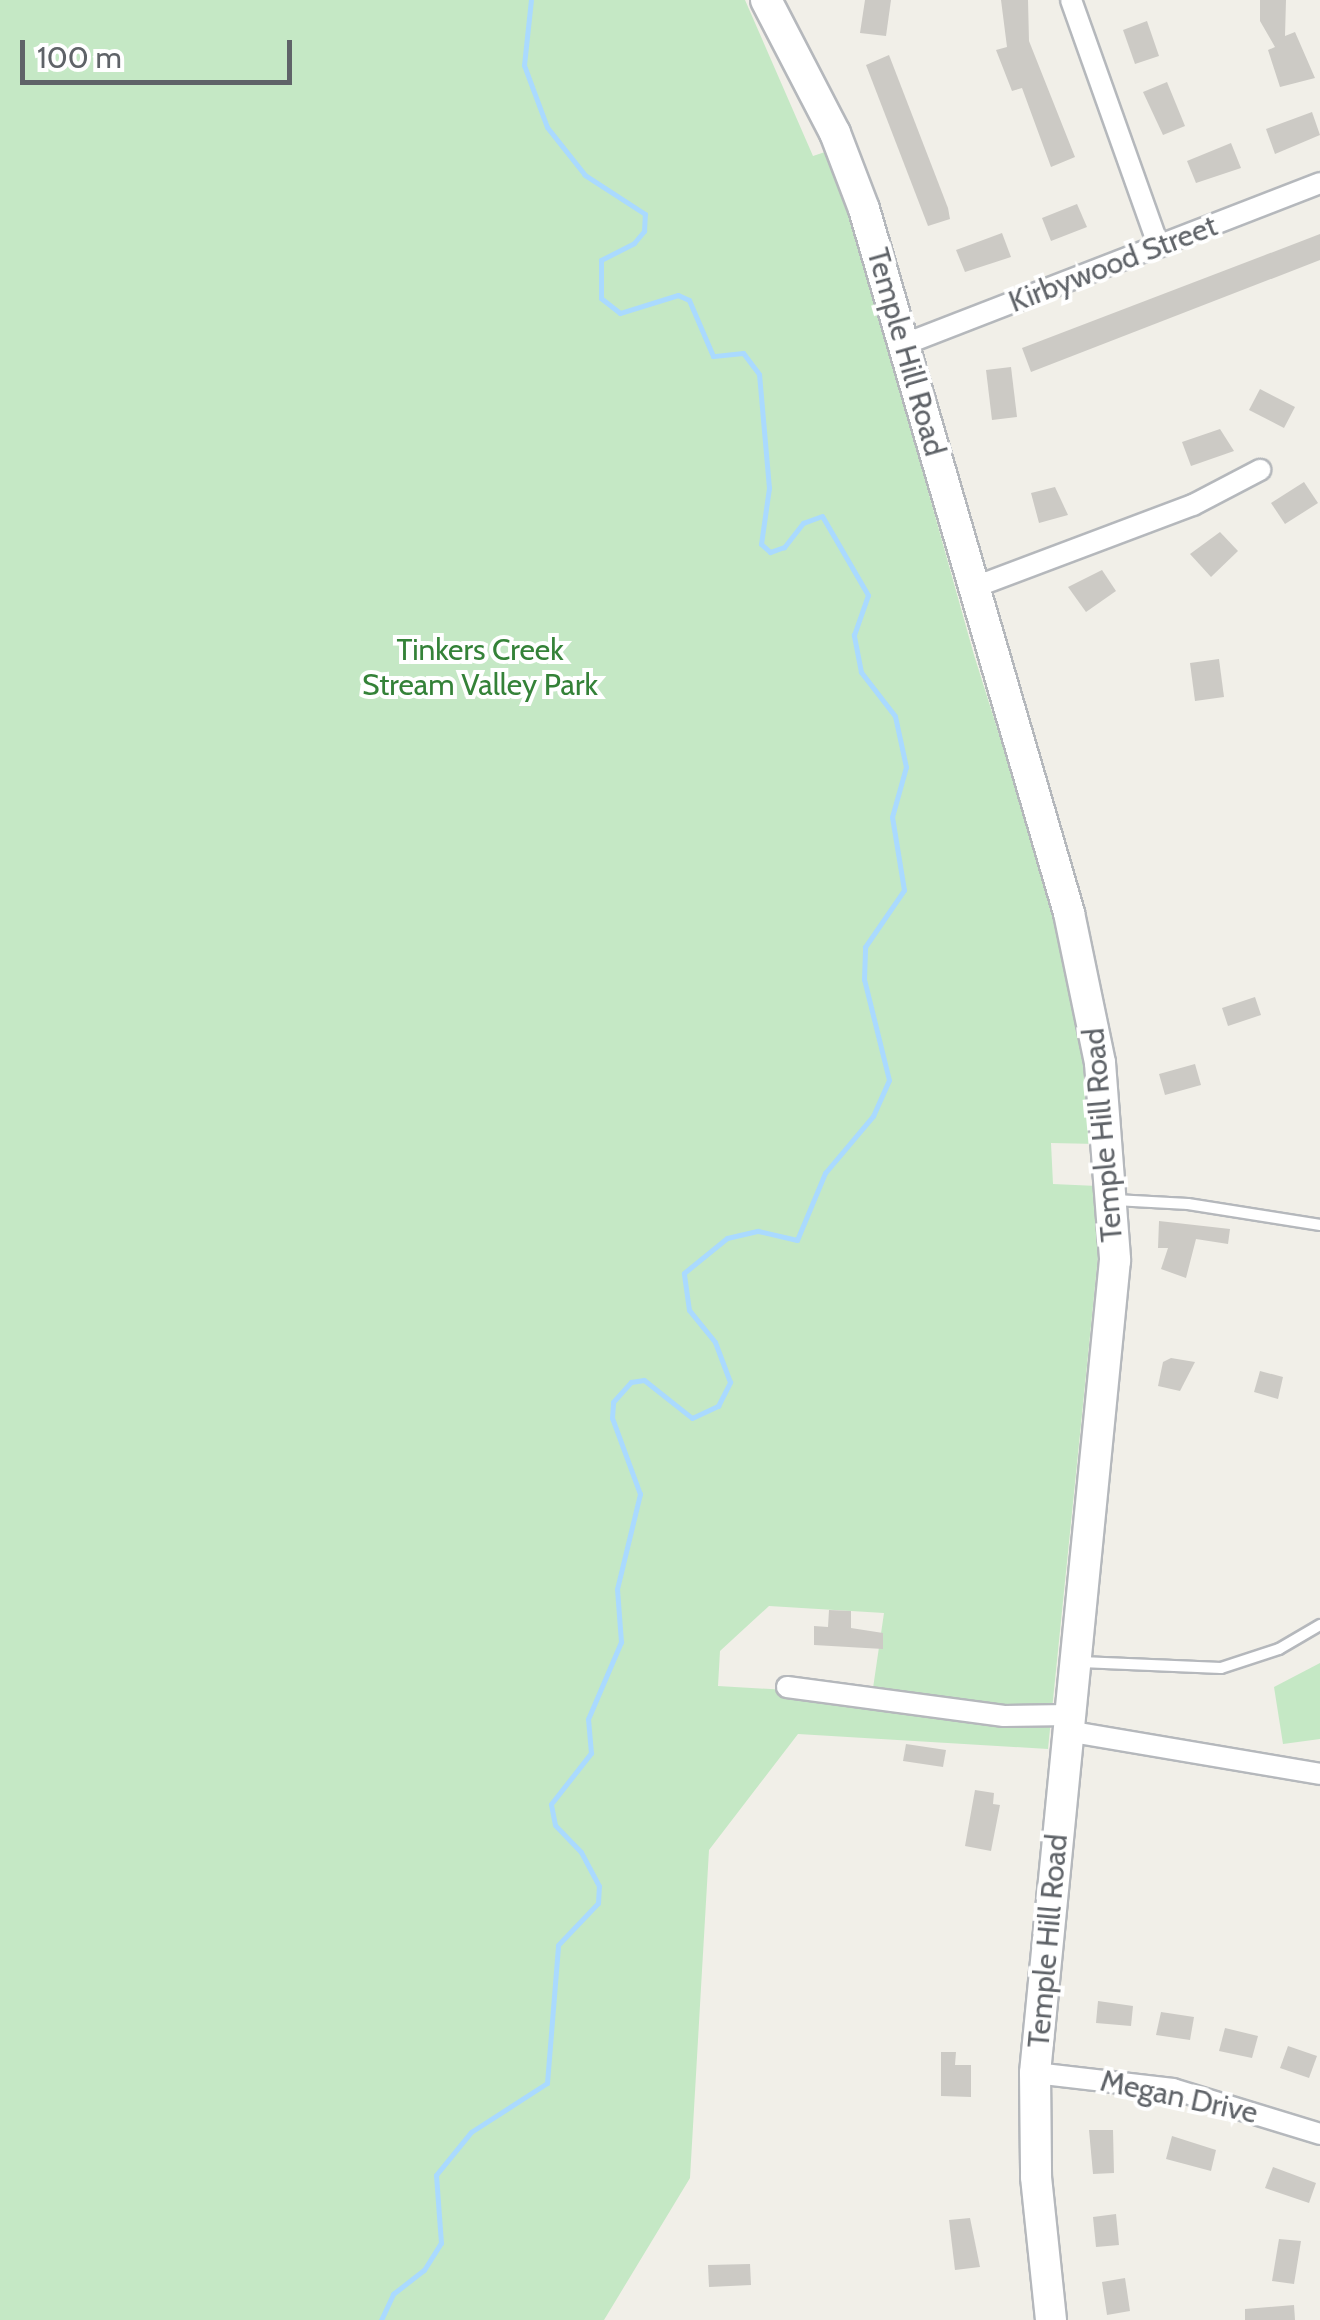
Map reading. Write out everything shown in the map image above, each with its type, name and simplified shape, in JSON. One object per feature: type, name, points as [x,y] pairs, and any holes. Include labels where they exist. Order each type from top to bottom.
[{"type":"main road","name":"Temple Hill Road","points":[[766,0],[834,132],[905,344],[1086,982],[1114,1200],[1106,1385],[1074,1662],[1035,2073],[1036,2178],[1051,2320]]},
{"type":"street","points":[[1071,0],[1159,248]]},
{"type":"street","name":"Kirbywood Street","points":[[905,344],[1320,183]]},
{"type":"street","points":[[972,588],[1193,505],[1260,470]]},
{"type":"street","points":[[787,1687],[1068,1723],[1320,1774]]},
{"type":"street","name":"Megan Drive","points":[[1035,2073],[1173,2089],[1320,2134]]},
{"type":"lane","points":[[1114,1200],[1188,1204],[1320,1225]]},
{"type":"lane","points":[[1074,1662],[1221,1668],[1279,1649],[1320,1625]]},
{"type":"green space","name":"Tinkers Creek Stream Valley Park","points":[[0,0],[745,0],[813,156],[828,151],[848,205],[974,655],[1056,915],[1084,1032],[1097,1144],[1051,1143],[1053,1184],[1097,1186],[1098,1257],[1048,1749],[798,1734],[709,1850],[690,2178],[604,2320],[0,2320]],"holes":[[[769,1606],[884,1613],[872,1695],[718,1686],[720,1651]]]},
{"type":"green space","points":[[1320,1663],[1320,1739],[1283,1744],[1274,1687]]},
{"type":"building","points":[[865,0],[891,0],[886,36],[860,33]]},
{"type":"building","points":[[1001,0],[1028,0],[1029,41],[1075,157],[1051,167],[1022,88],[1012,91],[996,50],[1007,47]]},
{"type":"building","points":[[1260,0],[1286,0],[1285,36],[1295,32],[1315,78],[1280,87],[1268,50],[1275,47],[1260,21]]},
{"type":"building","points":[[1147,21],[1159,56],[1135,64],[1123,30]]},
{"type":"building","points":[[889,55],[948,208],[950,219],[928,226],[866,65]]},
{"type":"building","points":[[1167,82],[1185,126],[1163,135],[1143,92]]},
{"type":"building","points":[[1312,112],[1320,135],[1275,154],[1266,129]]},
{"type":"building","points":[[1231,143],[1241,168],[1196,183],[1187,161]]},
{"type":"building","points":[[1077,204],[1087,227],[1051,241],[1042,218]]},
{"type":"building","points":[[1002,233],[1011,257],[965,272],[956,250]]},
{"type":"building","points":[[1320,234],[1320,260],[1031,372],[1022,348]]},
{"type":"building","points":[[1011,367],[1017,417],[992,420],[986,370]]},
{"type":"building","points":[[1260,389],[1295,407],[1284,428],[1249,410]]},
{"type":"building","points":[[1220,429],[1234,451],[1191,466],[1182,442]]},
{"type":"building","points":[[1304,482],[1318,503],[1285,524],[1271,503]]},
{"type":"building","points":[[1055,487],[1068,515],[1039,523],[1031,493]]},
{"type":"building","points":[[1220,532],[1238,551],[1211,577],[1190,554]]},
{"type":"building","points":[[1102,570],[1116,591],[1086,612],[1068,587]]},
{"type":"building","points":[[1219,659],[1224,697],[1195,701],[1190,663]]},
{"type":"building","points":[[1255,997],[1261,1015],[1228,1026],[1222,1008]]},
{"type":"building","points":[[1195,1064],[1201,1085],[1165,1095],[1159,1074]]},
{"type":"building","points":[[1159,1221],[1230,1229],[1228,1244],[1196,1239],[1186,1278],[1161,1269],[1168,1248],[1158,1248]]},
{"type":"building","points":[[1171,1358],[1195,1362],[1180,1391],[1158,1386],[1163,1362]]},
{"type":"building","points":[[1260,1371],[1283,1377],[1278,1399],[1254,1392]]},
{"type":"building","points":[[829,1610],[851,1611],[851,1628],[883,1633],[883,1649],[814,1645],[814,1626],[828,1627]]},
{"type":"building","points":[[906,1744],[946,1750],[943,1767],[903,1761]]},
{"type":"building","points":[[975,1790],[994,1793],[993,1804],[1000,1805],[991,1851],[965,1846]]},
{"type":"building","points":[[1098,2001],[1133,2006],[1131,2026],[1096,2023]]},
{"type":"building","points":[[1161,2012],[1194,2017],[1190,2040],[1156,2035]]},
{"type":"building","points":[[1225,2028],[1258,2036],[1252,2058],[1219,2051]]},
{"type":"building","points":[[1288,2046],[1317,2056],[1309,2078],[1280,2068]]},
{"type":"building","points":[[941,2052],[956,2052],[955,2065],[971,2065],[971,2097],[941,2096]]},
{"type":"building","points":[[1089,2130],[1113,2130],[1114,2173],[1093,2174]]},
{"type":"building","points":[[1172,2136],[1216,2150],[1211,2171],[1166,2159]]},
{"type":"building","points":[[1273,2167],[1316,2183],[1309,2203],[1265,2188]]},
{"type":"building","points":[[1116,2214],[1119,2245],[1096,2247],[1093,2217]]},
{"type":"building","points":[[970,2218],[980,2267],[955,2270],[949,2220]]},
{"type":"building","points":[[1279,2239],[1301,2241],[1294,2284],[1272,2281]]},
{"type":"building","points":[[750,2264],[751,2285],[709,2287],[708,2265]]},
{"type":"building","points":[[1125,2278],[1130,2311],[1107,2315],[1102,2282]]},
{"type":"building","points":[[1294,2305],[1295,2320],[1245,2320],[1245,2309]]},
{"type":"waterway","points":[[381,2320],[393,2294],[424,2270],[441,2243],[436,2175],[471,2132],[547,2083],[558,1945],[598,1903],[599,1886],[581,1852],[555,1825],[551,1804],[591,1753],[588,1719],[621,1642],[617,1589],[640,1494],[612,1418],[613,1402],[631,1382],[644,1380],[692,1418],[718,1406],[730,1382],[715,1342],[689,1310],[684,1273],[727,1238],[758,1231],[797,1240],[825,1173],[873,1116],[889,1080],[864,979],[865,947],[904,890],[892,817],[906,767],[895,716],[861,672],[854,635],[868,595],[822,516],[803,523],[784,547],[770,552],[761,544],[769,488],[759,374],[743,353],[713,356],[689,300],[678,295],[620,313],[601,298],[601,260],[634,243],[644,231],[645,214],[585,175],[547,127],[524,65],[531,0]]}]
